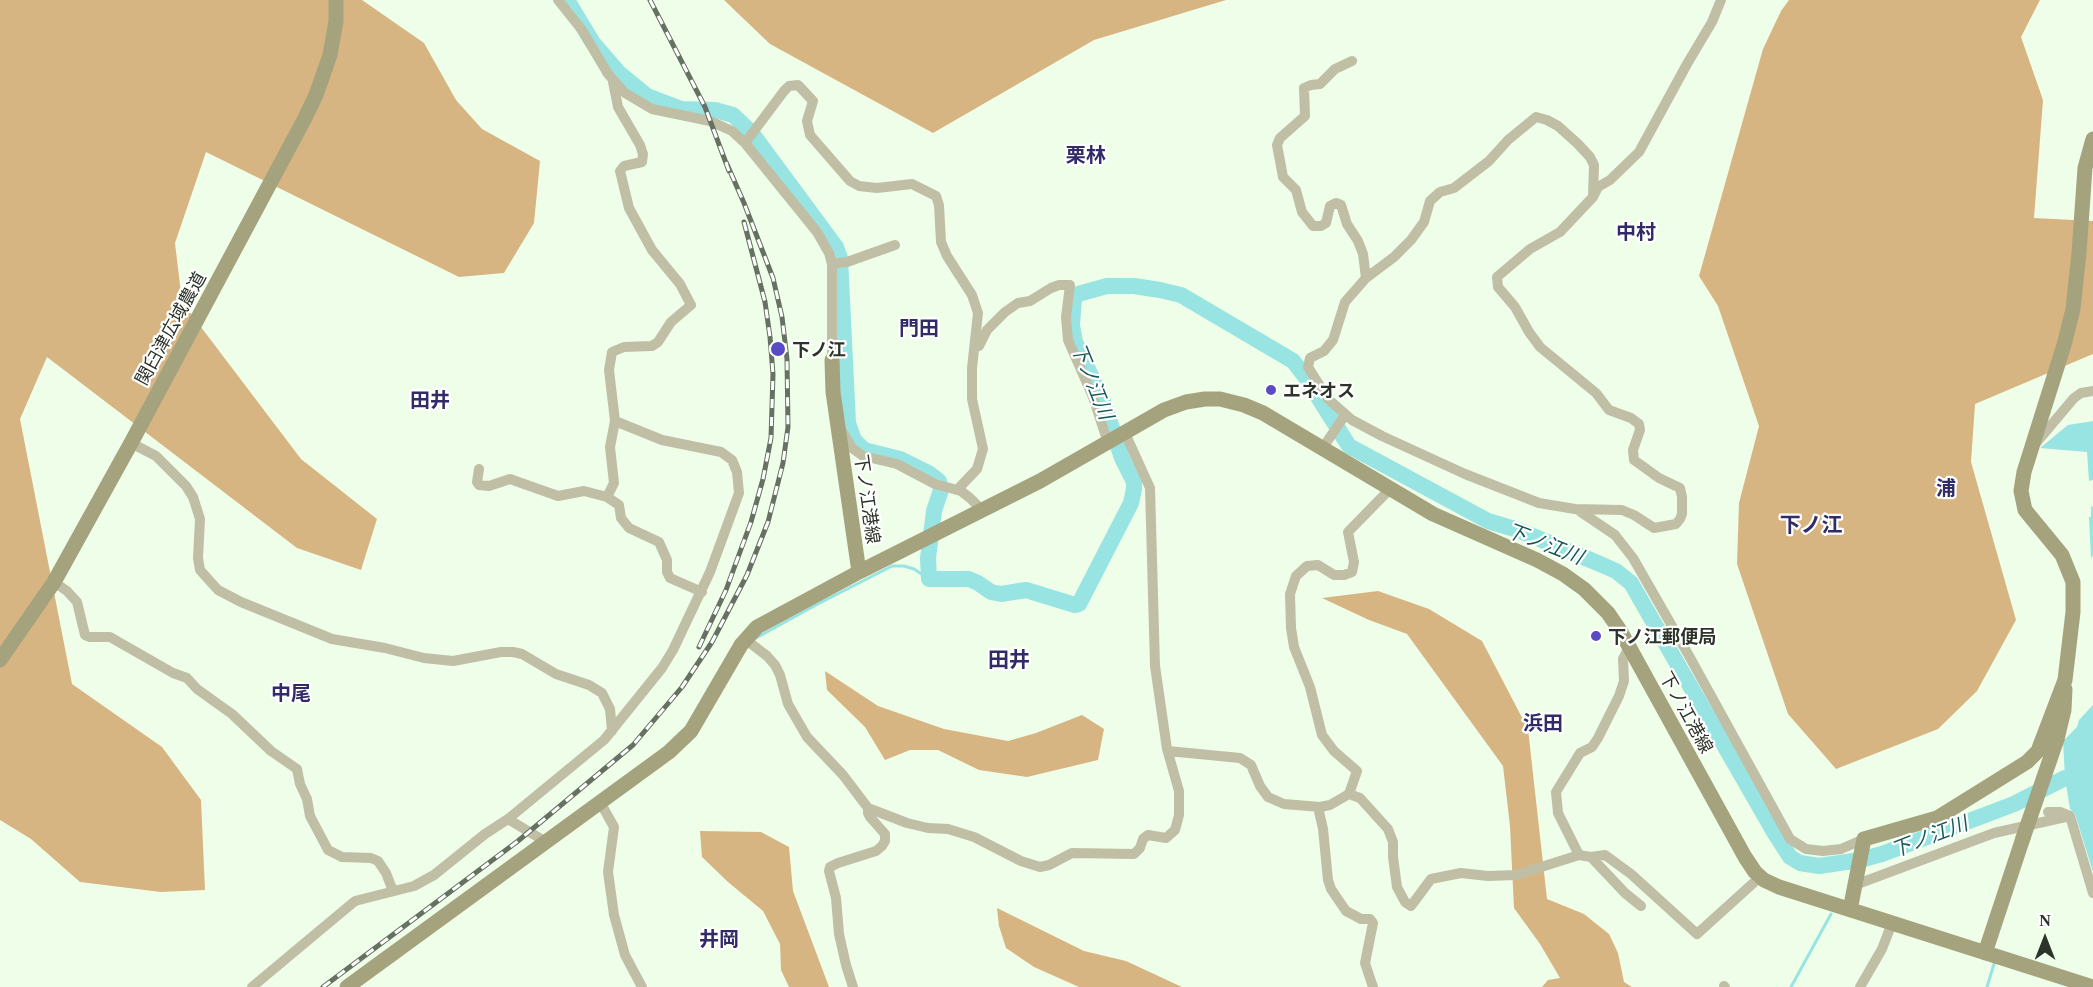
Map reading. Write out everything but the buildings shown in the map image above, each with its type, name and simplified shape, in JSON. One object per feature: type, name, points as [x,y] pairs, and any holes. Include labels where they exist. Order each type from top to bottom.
[{"type":"street","name":"関臼津広域農道","points":[[0,660],[54,582],[131,443],[316,95],[335,35],[336,0]]},
{"type":"street","points":[[558,0],[582,30],[614,82],[629,97],[646,107],[715,123],[749,137],[838,263],[832,360]]},
{"type":"street","points":[[1593,197],[1594,165],[1590,157],[1558,126],[1536,117],[1508,140],[1489,161],[1454,188],[1440,192],[1430,201],[1424,222],[1411,240],[1394,257],[1366,278],[1345,302],[1335,336],[1329,347],[1312,356],[1308,364],[1311,374],[1344,417],[1523,498],[1575,509],[1626,511],[1654,528],[1676,524],[1682,514],[1680,488],[1659,478],[1634,460],[1633,450],[1640,432],[1638,424],[1631,418],[1609,410],[1596,393],[1540,347],[1515,307],[1498,287],[1497,277],[1530,249],[1560,232],[1593,197],[1598,186],[1610,180],[1639,152],[1712,22],[1721,0]]},
{"type":"street","points":[[1352,61],[1335,69],[1320,84],[1304,88],[1305,116],[1280,138],[1277,145],[1283,177],[1296,190],[1302,212],[1313,226],[1326,223],[1330,206],[1336,203],[1341,205],[1347,224],[1363,254],[1366,278]]},
{"type":"street","points":[[607,497],[614,483],[610,447],[615,421],[609,370],[612,352],[624,347],[652,346],[658,342],[671,322],[691,305],[680,284],[652,250],[629,208],[620,171],[624,166],[642,162],[643,154],[618,107],[614,82]]},
{"type":"street","points":[[749,137],[784,91],[798,85],[813,101],[807,121],[810,135],[850,182],[859,186],[877,188],[912,184],[936,196],[939,205],[941,242],[947,256],[972,295],[978,326],[973,357],[972,399],[983,450],[977,469],[957,490]]},
{"type":"street","points":[[1985,953],[2057,739],[2064,710],[2073,612],[2073,582],[2062,555],[2025,510],[2021,486],[2073,309],[2085,168],[2093,139]]},
{"type":"street","points":[[838,263],[895,245]]},
{"type":"street","points":[[973,357],[987,330],[1005,312],[1018,303],[1030,301],[1051,288],[1070,285],[1066,317],[1068,340],[1093,397],[1108,443]]},
{"type":"street","name":"下ノ江港線","points":[[832,360],[837,420],[859,572],[982,510],[1175,406],[1195,400],[1220,399],[1254,408],[1326,444],[1390,489],[1442,519],[1537,560],[1569,577],[1584,589],[1615,622],[1745,857],[1760,877],[1779,887],[2093,987]]},
{"type":"street","points":[[2032,447],[2074,398],[2081,393],[2093,391]]},
{"type":"street","points":[[1326,444],[1344,417]]},
{"type":"street","points":[[837,420],[845,439],[859,454],[869,459],[897,464],[939,485],[957,490],[970,498],[982,510]]},
{"type":"street","points":[[252,987],[350,904],[361,898],[414,886],[429,878],[508,819],[604,740],[668,659],[702,592],[738,497],[739,486],[734,464],[721,452],[662,440],[615,421]]},
{"type":"street","points":[[749,642],[772,660],[778,669],[788,704],[807,737],[843,775],[868,808],[907,823],[928,828],[948,829],[974,837],[1021,861],[1040,867],[1072,853],[1134,854],[1140,848],[1143,838],[1148,835],[1166,838],[1175,830],[1179,815],[1179,791],[1168,751],[1155,666],[1150,488],[1125,433]]},
{"type":"street","points":[[131,443],[156,456],[186,486],[193,497],[200,519],[198,558],[200,570],[218,590],[324,636],[424,658],[453,661],[501,652],[522,654],[556,674],[589,685],[602,693],[610,709],[612,731]]},
{"type":"street","points":[[479,469],[477,482],[479,485],[489,486],[510,479],[558,496],[584,491],[607,497],[618,504],[621,518],[629,528],[660,544],[667,560],[667,573],[670,578],[702,592]]},
{"type":"street","points":[[1168,751],[1240,758],[1251,765],[1260,786],[1268,796],[1284,804],[1318,807],[1330,805],[1349,794],[1358,771],[1334,751],[1322,735],[1314,712],[1310,687],[1294,647],[1290,594],[1296,576],[1307,566],[1318,566],[1334,575],[1352,572],[1354,562],[1349,530],[1390,489]]},
{"type":"street","points":[[1575,509],[1615,535],[1626,548],[1693,662],[1790,839],[1801,847],[1822,851],[1841,849],[1937,818],[2027,762],[2038,751],[2065,680]]},
{"type":"street","points":[[347,987],[669,752],[691,731],[757,627],[859,572]]},
{"type":"street","points":[[54,582],[77,602],[85,635],[110,637],[164,668],[187,678],[197,689],[232,714],[271,751],[297,769],[310,816],[328,850],[342,857],[371,858],[378,861],[393,891]]},
{"type":"street","points":[[1579,855],[1558,813],[1556,792],[1580,753],[1592,747],[1602,730],[1624,681],[1623,659],[1629,647]]},
{"type":"street","points":[[1349,794],[1360,798],[1388,829],[1393,842],[1397,887],[1405,902],[1411,906],[1431,879],[1461,873],[1488,876],[1515,875],[1579,855],[1591,857],[1605,855],[1631,874],[1697,934],[1760,877]]},
{"type":"street","points":[[600,802],[614,827],[608,872],[614,915],[625,955],[642,987]]},
{"type":"street","points":[[1318,807],[1331,889],[1346,911],[1373,922],[1365,963],[1373,987]]},
{"type":"street","points":[[853,987],[839,934],[836,898],[828,871],[830,867],[838,863],[876,851],[882,846],[885,834],[867,813],[868,808]]},
{"type":"street","points":[[2048,812],[2060,812],[2070,816]]},
{"type":"street","points":[[1856,882],[1995,834],[2070,816]]},
{"type":"street","points":[[2070,816],[2093,893]]},
{"type":"street","points":[[508,819],[546,842]]},
{"type":"street","points":[[1850,910],[1864,840]]},
{"type":"street","points":[[1591,857],[1625,893],[1641,906]]},
{"type":"street","points":[[1860,987],[1882,949],[1892,923]]},
{"type":"shaded area","points":[[0,0],[362,0],[424,43],[456,100],[482,129],[540,161],[534,223],[504,273],[459,277],[206,152],[175,243],[182,302],[301,459],[377,519],[361,570],[297,548],[47,357],[20,419],[72,684],[162,747],[201,800],[205,890],[161,892],[80,882],[31,839],[0,820]]},
{"type":"shaded area","points":[[724,0],[1226,0],[1094,40],[933,133],[770,44]]},
{"type":"shaded area","points":[[1789,0],[2040,0],[2021,37],[2043,100],[2034,218],[2093,221],[2093,354],[1975,404],[1971,462],[2016,620],[1977,691],[1938,729],[1836,769],[1788,714],[1737,564],[1739,503],[1759,426],[1718,306],[1699,276],[1763,49],[1781,11]]},
{"type":"shaded area","points":[[1378,591],[1429,609],[1482,641],[1528,729],[1547,899],[1584,914],[1609,934],[1618,953],[1624,982],[1632,987],[1542,987],[1548,980],[1560,978],[1540,944],[1514,908],[1510,826],[1503,766],[1407,634],[1369,620],[1322,598]]},
{"type":"shaded area","points":[[825,671],[878,706],[944,729],[1008,741],[1082,715],[1104,729],[1098,760],[1027,777],[979,770],[938,750],[910,750],[885,760],[865,727],[827,690]]},
{"type":"shaded area","points":[[700,831],[761,832],[789,847],[793,891],[829,987],[789,987],[781,970],[780,944],[763,911],[702,857]]},
{"type":"shaded area","points":[[997,908],[1084,951],[1126,961],[1182,987],[1079,987],[1034,967],[1006,948],[999,926]]},
{"type":"water","points":[[2093,421],[2093,480],[2089,481],[2087,452],[2040,448],[2068,425]]},
{"type":"water","points":[[2093,506],[2093,556],[2091,558],[2089,517],[2091,517]]},
{"type":"water","points":[[2093,705],[2093,872],[2075,814],[2070,809],[2063,741]]},
{"type":"waterway","name":"下ノ江川","points":[[567,0],[593,43],[619,73],[647,96],[681,109],[715,110],[733,115],[751,132],[836,247],[840,258],[848,423],[854,440],[864,450],[900,459],[939,481],[941,490],[934,511],[928,558],[929,579],[969,579],[991,592],[1001,594],[1026,590],[1075,605],[1079,604],[1131,503],[1134,482],[1122,458],[1103,401],[1075,342],[1072,325],[1074,299],[1078,294],[1107,286],[1134,286],[1160,290],[1181,295],[1293,361],[1349,446],[1488,521],[1518,530],[1593,561],[1616,571],[1631,583],[1774,832],[1790,857],[1800,863],[1819,866],[1882,854],[2014,804],[2065,778]]},
{"type":"waterway","points":[[756,638],[892,566],[914,569],[929,579]]},
{"type":"waterway","points":[[1791,987],[1831,914]]},
{"type":"waterway","points":[[1987,987],[1994,964]]},
{"type":"railway","points":[[650,0],[705,107],[729,171]]},
{"type":"railway","points":[[323,987],[518,841],[633,745],[682,687],[712,642],[747,575],[768,522],[783,463],[788,427],[787,359],[782,317],[773,278],[726,162]]},
{"type":"railway","points":[[699,647],[726,590],[751,522],[771,438],[773,374],[770,337],[765,302],[744,222]]},
{"type":"place","name":"下ノ江","points":[[778,349]]},
{"type":"place","name":"エネオス","points":[[1271,390]]},
{"type":"place","name":"下ノ江郵便局","points":[[1596,636]]},
{"type":"district","name":"栗林","points":[[1086,154]]},
{"type":"district","name":"中村","points":[[1636,231]]},
{"type":"district","name":"門田","points":[[919,327]]},
{"type":"district","name":"田井","points":[[430,399]]},
{"type":"district","name":"浦","points":[[1946,487]]},
{"type":"district","name":"下ノ江","points":[[1811,524]]},
{"type":"district","name":"田井","points":[[1009,659]]},
{"type":"district","name":"中尾","points":[[291,692]]},
{"type":"district","name":"浜田","points":[[1543,722]]},
{"type":"district","name":"井岡","points":[[719,938]]}]
